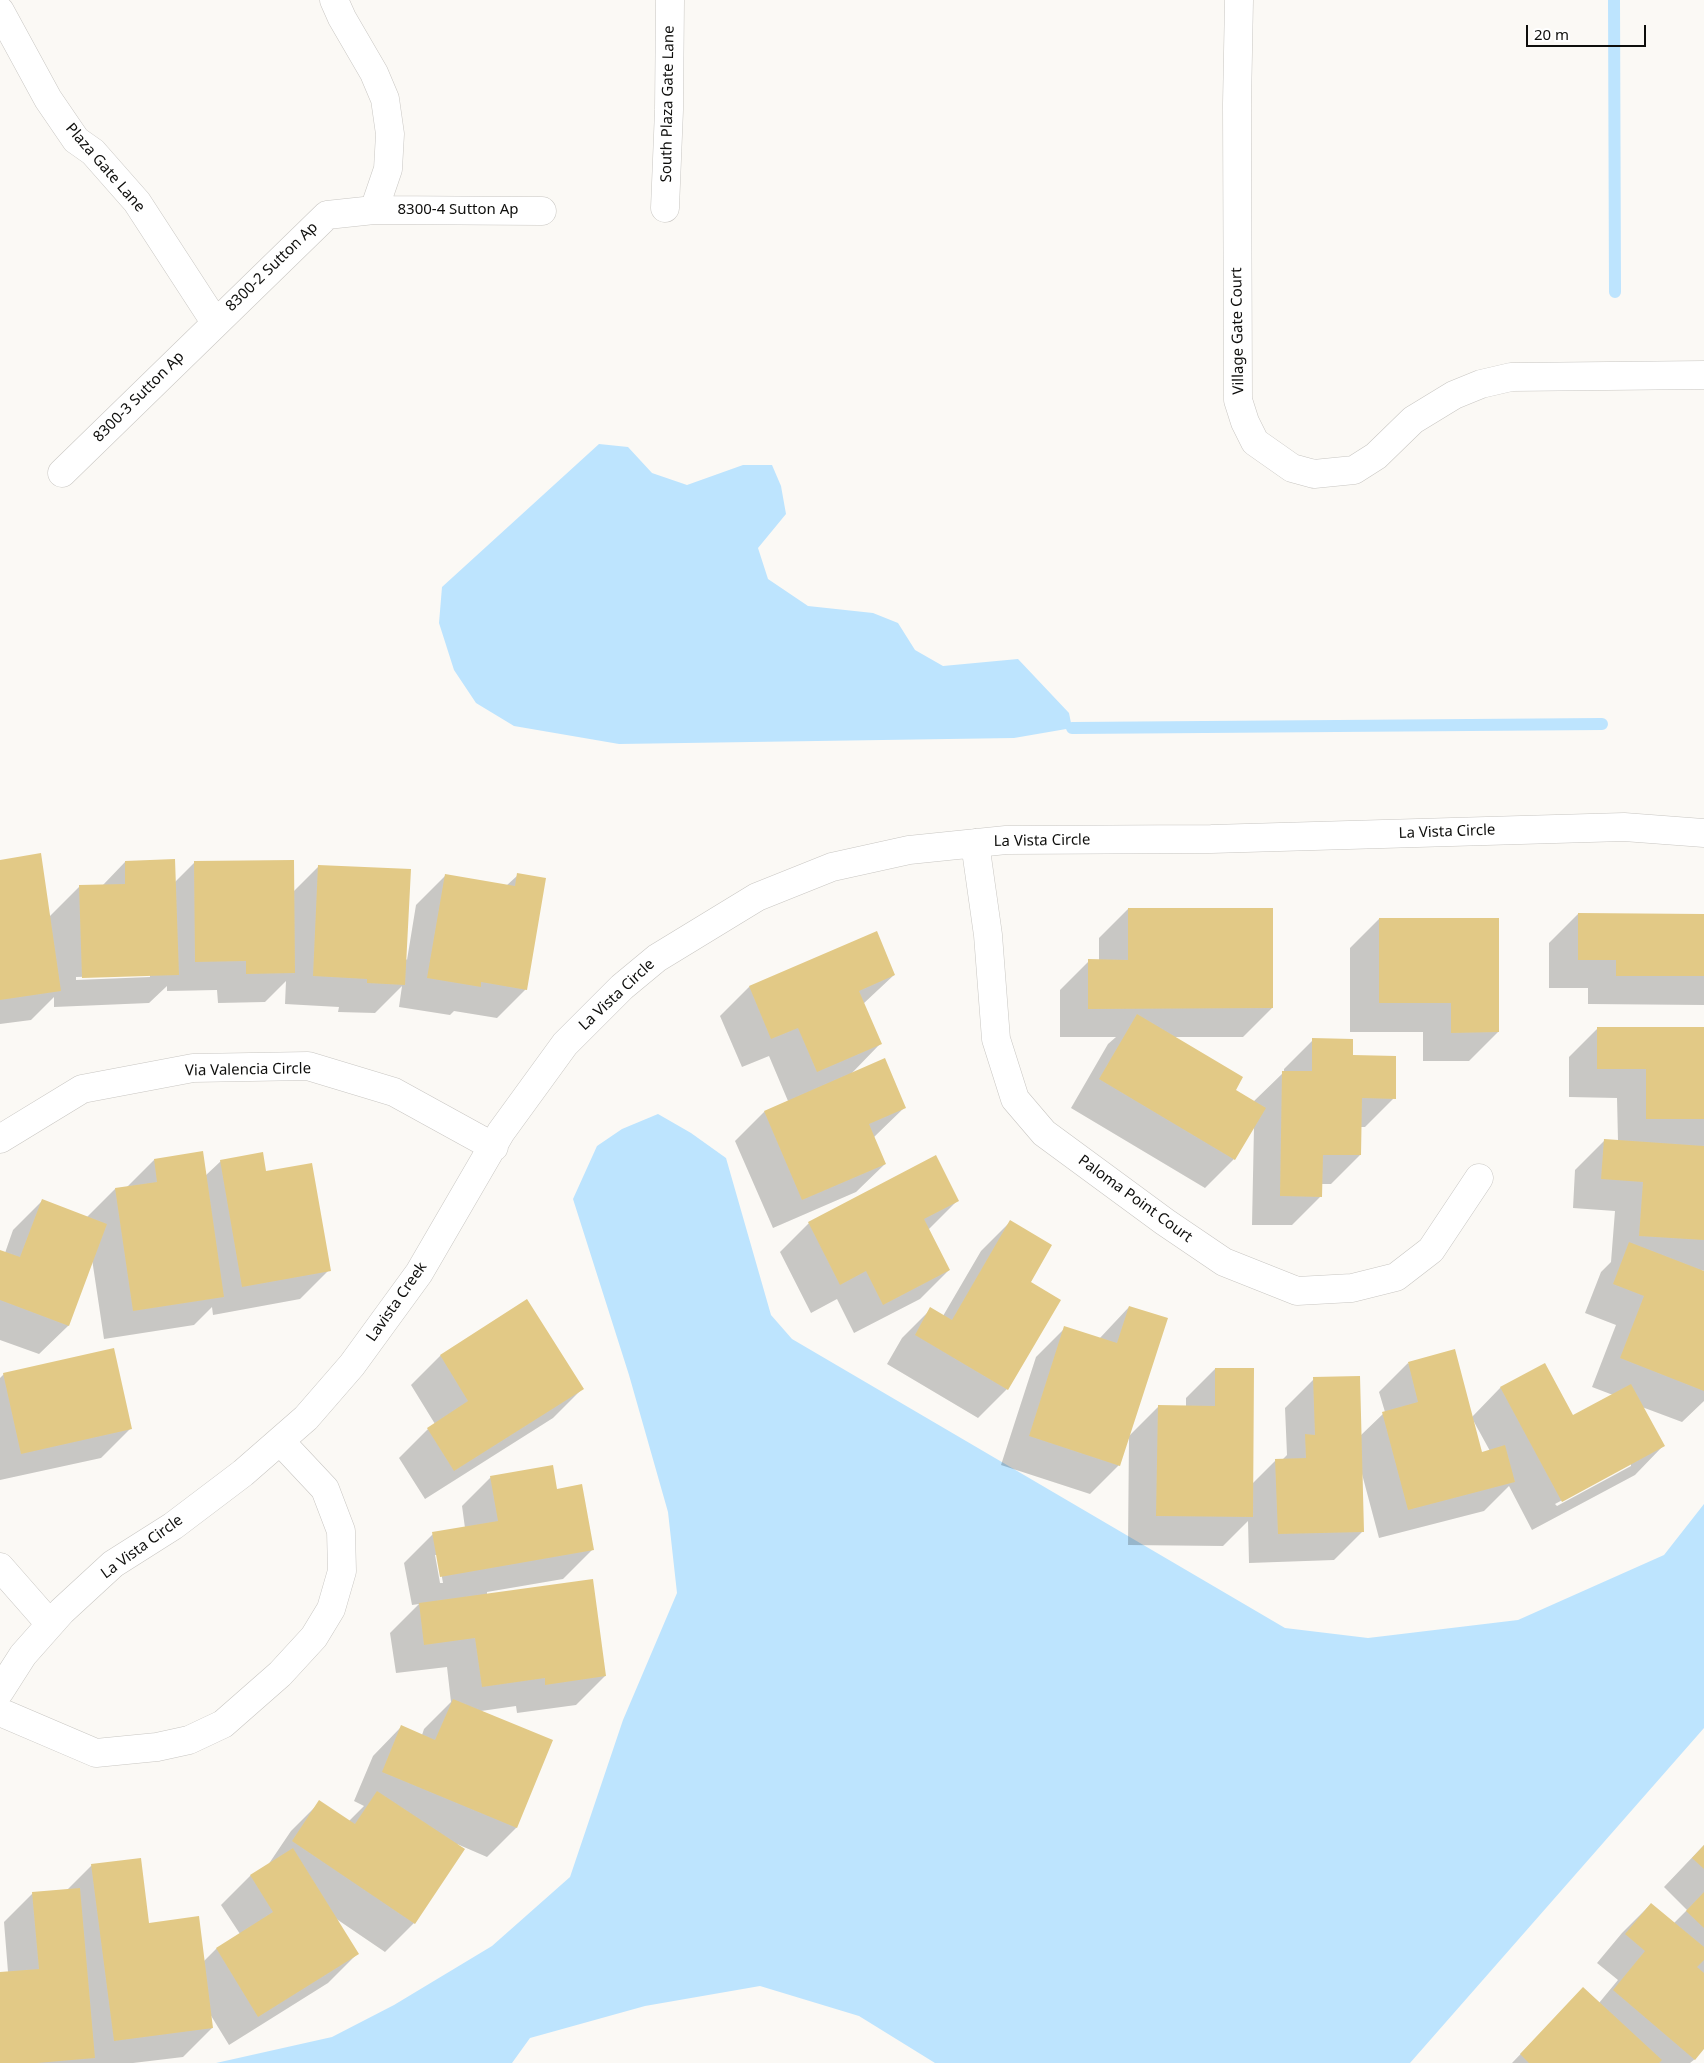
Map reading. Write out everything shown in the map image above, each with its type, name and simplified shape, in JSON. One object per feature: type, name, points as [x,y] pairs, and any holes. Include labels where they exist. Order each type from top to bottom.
[{"type":"street","points":[[334,0],[342,18],[374,73],[385,99],[390,134],[388,169],[374,210]]},
{"type":"street","name":"South Plaza Gate Lane","points":[[665,208],[669,110],[670,0]]},
{"type":"street","name":"Village Gate Court","points":[[1239,0],[1237,104],[1238,400],[1245,422],[1256,442],[1292,468],[1314,474],[1354,470],[1376,456],[1414,420],[1454,395],[1481,384],[1511,377],[1704,375]]},
{"type":"street","name":"Plaza Gate Lane","points":[[0,11],[48,99],[76,140],[93,152],[137,202],[216,322]]},
{"type":"street","name":"8300-4 Sutton Ap","points":[[374,210],[542,211]]},
{"type":"street","name":"8300-2 Sutton Ap","points":[[216,322],[327,215],[374,210]]},
{"type":"street","name":"8300-3 Sutton Ap","points":[[62,473],[216,322]]},
{"type":"street","name":"La Vista Circle","points":[[494,1147],[501,1132],[565,1044],[622,987],[657,958],[757,897],[832,867],[909,850],[1006,840],[1211,839],[1624,827],[1704,833]]},
{"type":"street","name":"Paloma Point Court","points":[[974,842],[988,935],[996,1039],[1015,1098],[1044,1133],[1224,1262],[1296,1291],[1352,1288],[1396,1277],[1431,1250],[1479,1178]]},
{"type":"street","name":"Via Valencia Circle","points":[[0,1139],[82,1089],[193,1068],[308,1066],[394,1092],[494,1147]]},
{"type":"street","name":"Lavista Creek","points":[[280,1441],[306,1418],[352,1365],[419,1273],[494,1147]]},
{"type":"street","points":[[0,1712],[96,1753],[157,1747],[189,1740],[223,1724],[280,1674],[314,1637],[331,1609],[342,1571],[341,1531],[325,1489],[280,1441]]},
{"type":"street","name":"La Vista Circle","points":[[0,1691],[23,1655],[50,1624],[113,1564],[172,1526],[243,1473],[280,1441]]},
{"type":"street","points":[[0,1567],[50,1624]]},
{"type":"water","points":[[599,444],[628,447],[652,473],[687,485],[743,465],[772,465],[781,486],[786,514],[758,548],[768,579],[808,606],[873,613],[898,623],[915,650],[943,666],[1018,659],[1069,713],[1072,728],[1014,738],[619,744],[514,726],[476,703],[454,670],[439,623],[442,587]]},
{"type":"water","points":[[658,1114],[691,1133],[726,1158],[771,1315],[792,1339],[1285,1628],[1368,1638],[1518,1620],[1664,1555],[1704,1504],[1704,1728],[1410,2063],[935,2063],[859,2016],[760,1986],[645,2006],[530,2038],[512,2063],[216,2063],[332,2037],[394,2005],[492,1946],[570,1877],[623,1720],[677,1593],[668,1512],[629,1375],[573,1199],[597,1146],[622,1129]]},
{"type":"building","points":[[41,853],[61,991],[0,1000],[0,860]]},
{"type":"building","points":[[175,859],[179,975],[82,978],[79,885],[125,884],[125,861]]},
{"type":"building","points":[[294,860],[295,973],[246,974],[246,961],[195,962],[194,861]]},
{"type":"building","points":[[318,865],[411,869],[405,985],[367,983],[367,979],[313,976]]},
{"type":"building","points":[[517,873],[546,878],[527,990],[481,982],[481,987],[427,978],[445,874],[515,886]]},
{"type":"building","points":[[1128,908],[1273,908],[1273,1008],[1088,1009],[1088,959],[1128,960]]},
{"type":"building","points":[[1578,913],[1704,914],[1704,976],[1616,976],[1616,960],[1578,960]]},
{"type":"building","points":[[1379,918],[1499,918],[1499,1032],[1451,1033],[1451,1003],[1379,1003]]},
{"type":"building","points":[[877,931],[895,975],[859,991],[882,1044],[817,1072],[798,1028],[771,1039],[749,986]]},
{"type":"building","points":[[1137,1014],[1243,1077],[1236,1090],[1266,1108],[1235,1160],[1099,1079]]},
{"type":"building","points":[[1597,1027],[1704,1027],[1704,1119],[1646,1119],[1646,1069],[1597,1069]]},
{"type":"building","points":[[1312,1038],[1353,1039],[1353,1055],[1396,1056],[1396,1099],[1362,1098],[1361,1155],[1323,1155],[1322,1197],[1280,1196],[1282,1071],[1312,1071]]},
{"type":"building","points":[[885,1058],[906,1108],[869,1124],[886,1164],[802,1200],[764,1111]]},
{"type":"building","points":[[1604,1139],[1704,1146],[1704,1240],[1639,1236],[1643,1182],[1601,1179]]},
{"type":"building","points":[[203,1151],[224,1297],[133,1311],[115,1188],[157,1182],[154,1159]]},
{"type":"building","points":[[263,1152],[266,1171],[312,1163],[331,1271],[242,1287],[220,1160]]},
{"type":"building","points":[[936,1155],[959,1201],[924,1219],[950,1270],[883,1305],[866,1271],[840,1285],[808,1222]]},
{"type":"building","points":[[42,1199],[107,1224],[69,1326],[0,1300],[0,1250],[20,1257]]},
{"type":"building","points":[[1010,1220],[1052,1245],[1031,1282],[1061,1300],[1008,1390],[915,1335],[930,1307],[952,1320]]},
{"type":"building","points":[[1629,1242],[1704,1271],[1704,1391],[1620,1358],[1644,1296],[1613,1284]]},
{"type":"building","points":[[527,1299],[584,1389],[454,1471],[427,1428],[468,1401],[440,1355]]},
{"type":"building","points":[[1129,1306],[1168,1318],[1120,1466],[1029,1436],[1064,1326],[1117,1343]]},
{"type":"building","points":[[114,1348],[132,1429],[21,1454],[3,1373]]},
{"type":"building","points":[[1455,1349],[1482,1452],[1505,1445],[1515,1482],[1408,1510],[1382,1412],[1418,1402],[1408,1362]]},
{"type":"building","points":[[1545,1363],[1573,1415],[1631,1384],[1665,1446],[1562,1502],[1500,1387]]},
{"type":"building","points":[[1215,1368],[1254,1368],[1253,1517],[1156,1516],[1158,1405],[1215,1406]]},
{"type":"building","points":[[1360,1376],[1364,1532],[1278,1534],[1275,1459],[1306,1458],[1305,1434],[1315,1435],[1313,1377]]},
{"type":"building","points":[[553,1465],[557,1489],[582,1484],[594,1550],[440,1577],[432,1532],[498,1521],[490,1476]]},
{"type":"building","points":[[593,1579],[606,1676],[545,1685],[545,1678],[482,1687],[475,1638],[424,1645],[419,1603]]},
{"type":"building","points":[[453,1699],[553,1740],[517,1828],[382,1772],[401,1725],[435,1740]]},
{"type":"building","points":[[377,1791],[465,1849],[415,1924],[292,1841],[319,1800],[355,1824]]},
{"type":"building","points":[[1704,1845],[1704,1869],[1692,1858]]},
{"type":"building","points":[[293,1848],[359,1954],[258,2017],[216,1948],[273,1912],[250,1875]]},
{"type":"building","points":[[141,1858],[149,1923],[199,1916],[213,2028],[114,2041],[91,1864]]},
{"type":"building","points":[[80,1888],[95,2058],[37,2063],[0,2063],[0,1972],[39,1969],[32,1892]]},
{"type":"building","points":[[1704,1892],[1704,1928],[1686,1911]]},
{"type":"building","points":[[1651,1903],[1704,1947],[1704,1960],[1697,1967],[1704,1973],[1704,2049],[1695,2060],[1613,1990],[1645,1951],[1625,1934]]},
{"type":"building","points":[[1583,1987],[1662,2060],[1659,2063],[1529,2063],[1520,2054]]},
{"type":"waterway","points":[[1614,0],[1615,292]]},
{"type":"waterway","points":[[1072,728],[1602,724]]}]
